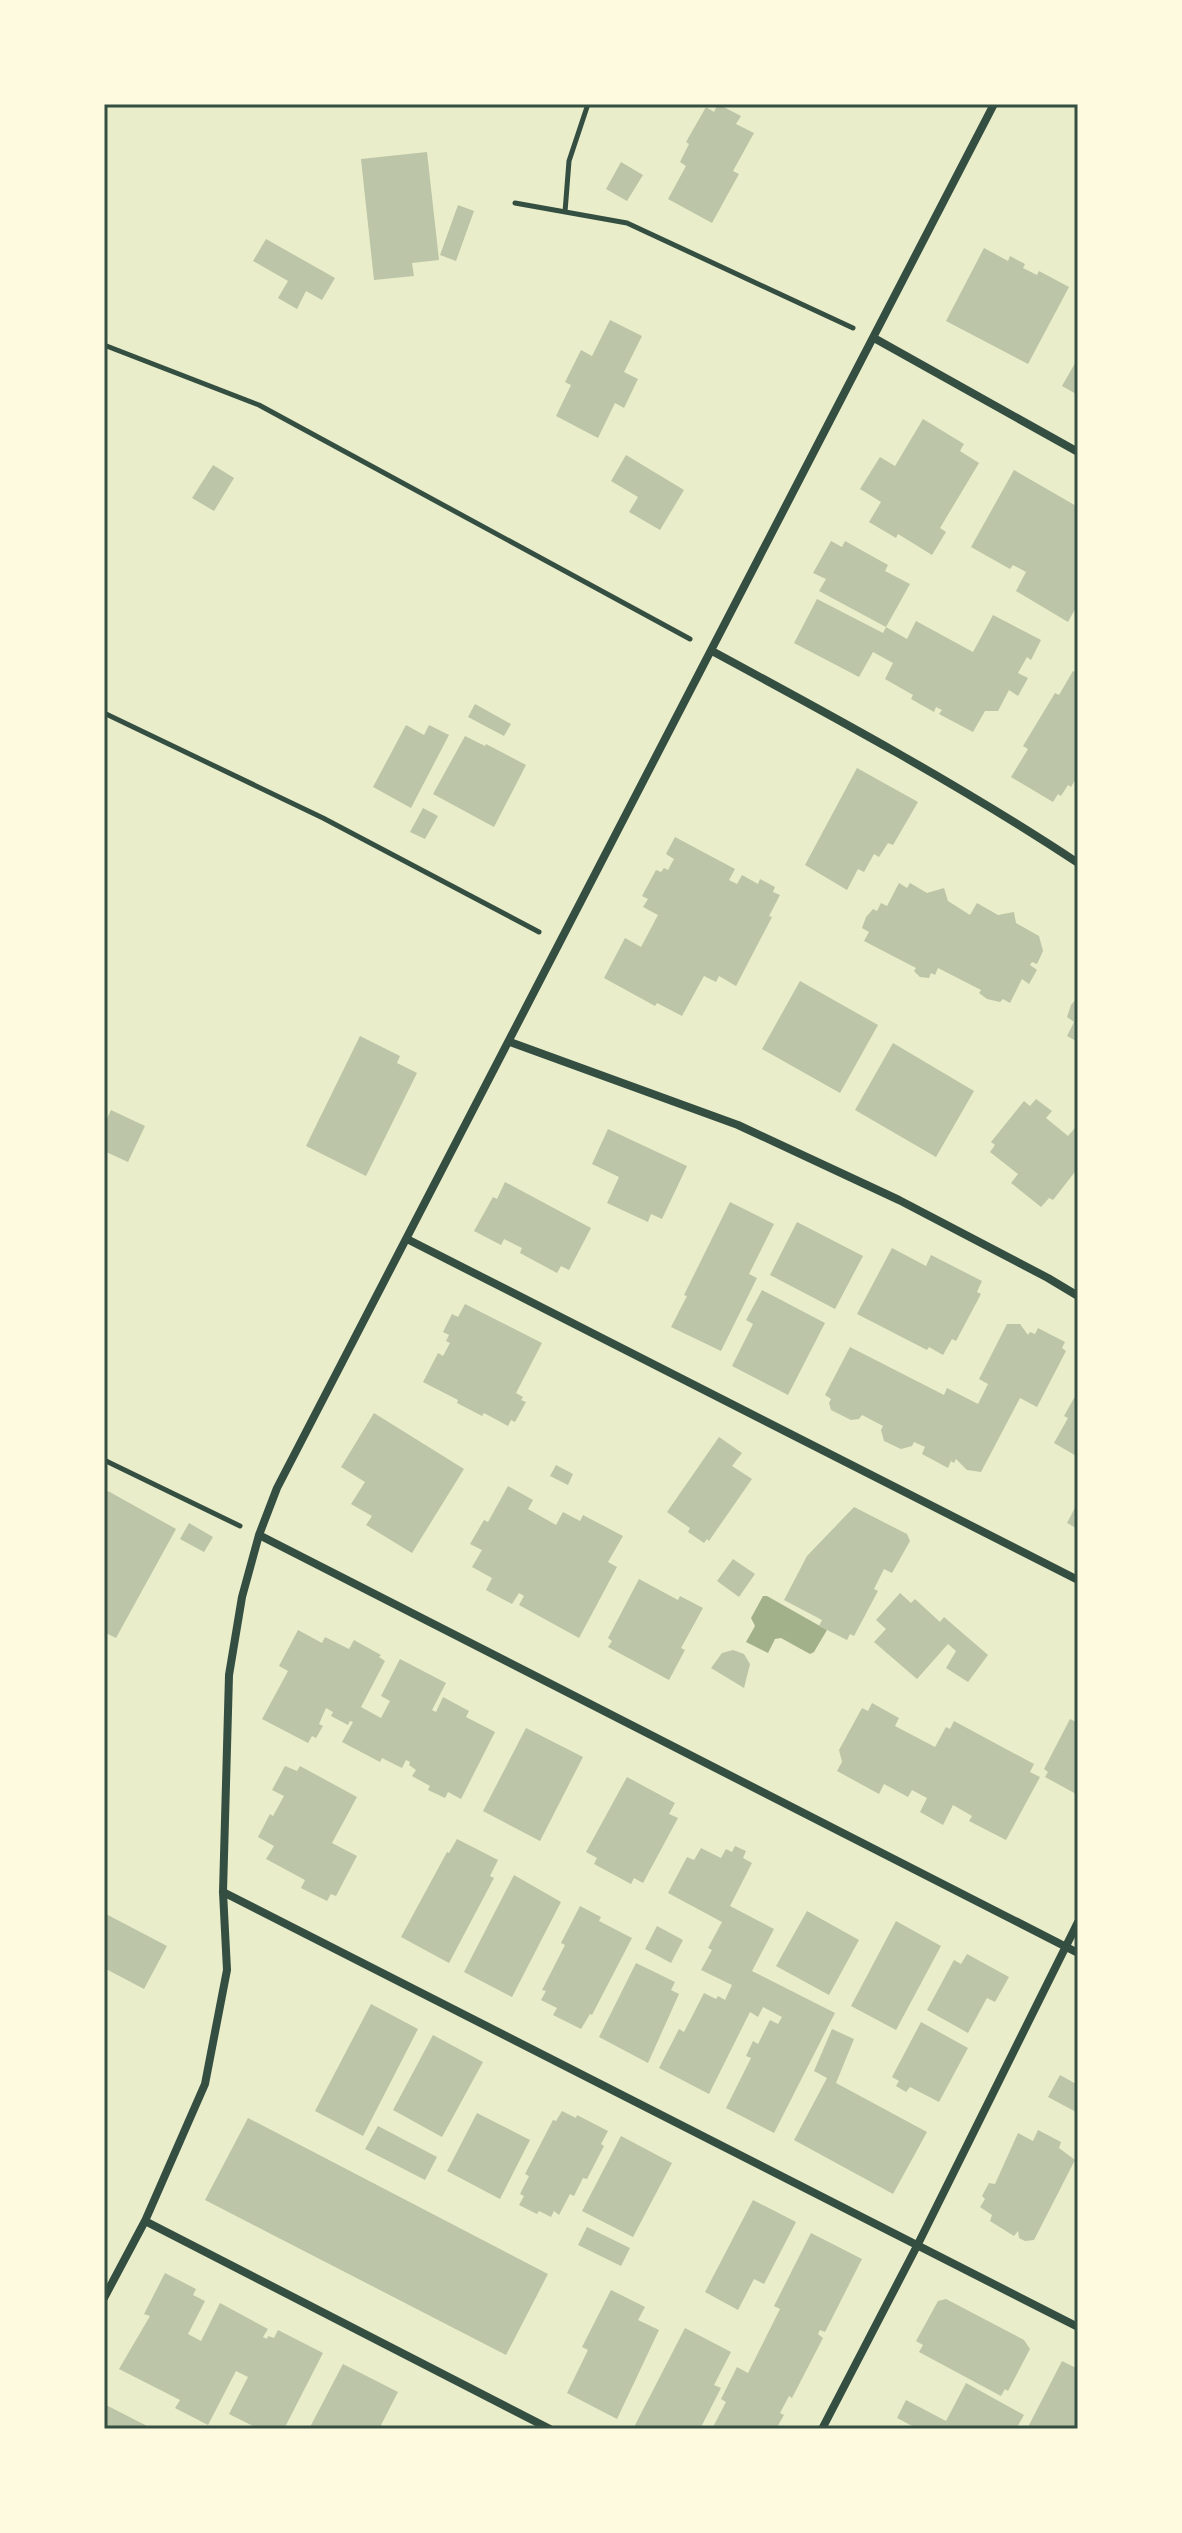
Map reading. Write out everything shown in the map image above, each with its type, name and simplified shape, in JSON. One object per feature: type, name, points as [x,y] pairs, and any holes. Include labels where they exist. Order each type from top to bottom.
[{"type":"street","points":[[104,2298],[145,2221],[205,2084],[227,1970],[223,1892],[229,1675],[242,1597],[259,1535],[277,1488],[994,104]]},
{"type":"street","points":[[874,338],[1078,452]]},
{"type":"street","points":[[712,651],[870,736],[1024,827],[1078,863]]},
{"type":"street","points":[[510,1042],[738,1125],[899,1200],[1078,1296]]},
{"type":"street","points":[[407,1239],[1078,1580]]},
{"type":"street","points":[[259,1535],[1078,1953]]},
{"type":"street","points":[[223,1892],[1078,2327]]},
{"type":"street","points":[[822,2429],[1078,1922]]},
{"type":"street","points":[[145,2221],[550,2429]]},
{"type":"path","points":[[565,212],[569,161],[588,104]]},
{"type":"path","points":[[515,203],[627,223],[874,338]]},
{"type":"path","points":[[105,348],[259,405],[712,651]]},
{"type":"path","points":[[104,713],[323,818],[559,943]]},
{"type":"path","points":[[104,1460],[259,1535]]},
{"type":"shaded area","points":[[763,1596],[827,1630],[814,1652],[810,1654],[781,1638],[775,1639],[768,1653],[746,1642],[755,1626],[751,1618]]},
{"type":"building","points":[[718,104],[741,116],[736,124],[754,133],[733,171],[739,174],[712,223],[668,199],[686,166],[680,162],[689,144],[686,142],[706,107],[714,112]]},
{"type":"building","points":[[427,152],[439,260],[412,263],[414,276],[374,280],[361,159]]},
{"type":"building","points":[[621,162],[643,175],[627,201],[606,189]]},
{"type":"building","points":[[458,205],[474,211],[456,261],[440,255]]},
{"type":"building","points":[[266,239],[335,278],[322,300],[306,291],[297,309],[278,298],[288,281],[253,261]]},
{"type":"building","points":[[984,248],[1008,261],[1010,256],[1025,264],[1023,268],[1037,275],[1039,271],[1069,287],[1028,364],[946,321]]},
{"type":"building","points":[[610,320],[642,336],[624,372],[638,379],[624,408],[615,403],[598,438],[556,416],[571,385],[565,382],[581,350],[592,356]]},
{"type":"building","points":[[1078,358],[1078,395],[1062,386]]},
{"type":"building","points":[[923,419],[964,444],[960,451],[979,463],[940,528],[946,532],[932,555],[898,534],[896,538],[869,522],[881,502],[860,489],[880,457],[895,466]]},
{"type":"building","points":[[626,455],[684,490],[660,530],[629,512],[638,497],[611,481]]},
{"type":"building","points":[[213,465],[234,478],[214,511],[192,498]]},
{"type":"building","points":[[1014,470],[1078,507],[1078,604],[1068,622],[1016,591],[1026,572],[1013,565],[1010,569],[971,547]]},
{"type":"building","points":[[831,541],[842,547],[845,541],[888,565],[885,571],[910,584],[886,627],[819,591],[826,579],[813,573]]},
{"type":"building","points":[[817,599],[883,633],[886,627],[907,639],[916,621],[973,652],[993,615],[1041,640],[1031,660],[1027,657],[1018,673],[1028,678],[1018,696],[1009,690],[998,711],[985,711],[973,732],[939,714],[942,710],[936,707],[934,712],[911,699],[913,695],[885,679],[893,663],[873,652],[859,677],[794,643]]},
{"type":"building","points":[[1073,671],[1078,673],[1078,775],[1071,787],[1068,785],[1053,802],[1011,777],[1028,749],[1023,746],[1055,693],[1059,695]]},
{"type":"building","points":[[475,704],[511,724],[504,736],[468,717]]},
{"type":"building","points":[[406,725],[424,735],[429,725],[449,735],[411,808],[373,787]]},
{"type":"building","points":[[465,736],[526,765],[494,827],[433,794]]},
{"type":"building","points":[[857,768],[918,802],[893,845],[888,843],[879,857],[874,854],[864,872],[858,869],[847,890],[805,865]]},
{"type":"building","points":[[423,808],[438,816],[425,839],[410,832]]},
{"type":"building","points":[[675,837],[735,869],[729,880],[737,884],[742,875],[758,884],[760,879],[775,887],[773,892],[780,895],[736,986],[719,976],[716,982],[704,976],[682,1016],[657,1003],[655,1006],[604,978],[625,938],[641,947],[658,915],[643,907],[648,899],[642,896],[656,870],[668,870],[674,859],[666,854]]},
{"type":"building","points":[[899,883],[907,888],[910,883],[927,893],[944,888],[948,901],[970,915],[977,903],[998,915],[1014,912],[1016,923],[1039,936],[1043,951],[1037,964],[1032,962],[1030,965],[1037,970],[1029,984],[1022,979],[1010,1003],[1003,999],[1000,1002],[987,999],[979,993],[981,990],[938,968],[935,975],[931,973],[929,978],[920,977],[914,971],[916,968],[864,941],[869,932],[862,928],[866,917],[873,909],[877,911],[881,903],[887,906]]},
{"type":"building","points":[[800,981],[878,1025],[840,1093],[762,1049]]},
{"type":"building","points":[[1078,997],[1078,1042],[1067,1036],[1074,1022],[1067,1017]]},
{"type":"building","points":[[360,1036],[400,1056],[397,1063],[417,1073],[366,1176],[306,1146]]},
{"type":"building","points":[[893,1043],[974,1091],[936,1157],[855,1110]]},
{"type":"building","points":[[1036,1099],[1052,1111],[1046,1118],[1068,1136],[1075,1128],[1078,1130],[1078,1168],[1053,1200],[1049,1198],[1041,1207],[1011,1183],[1018,1174],[990,1152],[995,1145],[991,1142],[1024,1101],[1030,1106]]},
{"type":"building","points":[[111,1110],[145,1126],[128,1162],[104,1151],[104,1125]]},
{"type":"building","points":[[608,1129],[687,1166],[662,1219],[651,1214],[648,1222],[607,1203],[619,1177],[592,1164]]},
{"type":"building","points":[[505,1182],[591,1228],[569,1270],[561,1266],[557,1273],[520,1253],[522,1248],[504,1239],[501,1245],[474,1231]]},
{"type":"building","points":[[730,1202],[774,1224],[749,1274],[757,1278],[721,1351],[671,1327]]},
{"type":"building","points":[[797,1222],[863,1256],[835,1309],[770,1275]]},
{"type":"building","points":[[892,1248],[926,1266],[931,1255],[982,1281],[977,1292],[981,1294],[956,1341],[952,1339],[943,1355],[857,1314]]},
{"type":"building","points":[[762,1290],[825,1323],[788,1395],[732,1366],[753,1324],[746,1320]]},
{"type":"building","points":[[465,1304],[542,1343],[516,1393],[526,1402],[515,1422],[511,1420],[508,1426],[484,1413],[482,1416],[423,1382],[438,1353],[443,1356],[450,1343],[446,1341],[449,1335],[443,1332],[452,1314],[458,1317]]},
{"type":"building","points":[[1007,1324],[1020,1324],[1028,1335],[1030,1332],[1035,1334],[1038,1328],[1065,1342],[1062,1348],[1066,1351],[1037,1407],[1020,1398],[981,1472],[967,1470],[956,1459],[954,1463],[951,1461],[948,1468],[922,1454],[925,1447],[914,1442],[912,1446],[901,1449],[884,1441],[883,1426],[862,1415],[859,1419],[851,1420],[831,1410],[831,1399],[825,1395],[850,1347],[944,1395],[947,1388],[978,1404],[988,1384],[979,1379]]},
{"type":"building","points":[[1074,1398],[1078,1400],[1078,1457],[1054,1443],[1068,1418],[1064,1416]]},
{"type":"building","points":[[374,1413],[464,1469],[412,1553],[366,1525],[372,1516],[351,1504],[365,1482],[341,1467]]},
{"type":"building","points":[[719,1437],[742,1453],[732,1466],[752,1479],[709,1541],[707,1539],[704,1543],[688,1532],[690,1528],[667,1512]]},
{"type":"building","points":[[556,1465],[573,1474],[568,1485],[550,1476]]},
{"type":"building","points":[[508,1486],[533,1500],[528,1509],[556,1525],[563,1512],[580,1521],[583,1515],[623,1536],[608,1562],[617,1567],[579,1638],[519,1605],[524,1596],[519,1593],[512,1604],[486,1590],[492,1578],[472,1567],[482,1550],[470,1544],[484,1520],[488,1522]]},
{"type":"building","points":[[108,1491],[176,1529],[116,1638],[104,1632],[104,1498]]},
{"type":"building","points":[[1078,1502],[1078,1529],[1067,1523]]},
{"type":"building","points":[[854,1507],[907,1534],[910,1541],[892,1573],[884,1569],[874,1589],[878,1591],[854,1636],[850,1634],[847,1640],[819,1626],[822,1620],[784,1600],[807,1556]]},
{"type":"building","points":[[189,1523],[213,1537],[204,1552],[180,1539]]},
{"type":"building","points":[[733,1559],[755,1574],[739,1597],[717,1581]]},
{"type":"building","points":[[639,1579],[678,1600],[680,1596],[703,1608],[681,1648],[685,1650],[669,1680],[608,1647],[612,1641],[608,1638]]},
{"type":"building","points":[[900,1593],[911,1603],[915,1599],[940,1622],[944,1617],[988,1655],[968,1682],[946,1668],[956,1651],[948,1644],[917,1679],[874,1642],[886,1629],[876,1620]]},
{"type":"building","points":[[298,1630],[322,1643],[325,1637],[349,1649],[354,1640],[381,1655],[379,1657],[385,1661],[361,1707],[381,1718],[390,1701],[381,1696],[400,1659],[446,1683],[432,1710],[436,1712],[443,1697],[469,1711],[466,1717],[495,1732],[461,1799],[448,1792],[445,1798],[428,1790],[430,1786],[412,1776],[416,1770],[406,1760],[402,1768],[382,1758],[380,1762],[342,1742],[353,1722],[350,1721],[348,1725],[331,1716],[333,1712],[326,1708],[319,1724],[323,1726],[316,1738],[312,1736],[308,1743],[262,1719],[288,1671],[279,1666]]},
{"type":"building","points":[[733,1650],[744,1654],[750,1664],[744,1688],[711,1668],[722,1653]]},
{"type":"building","points":[[872,1703],[899,1718],[895,1726],[935,1747],[946,1727],[950,1729],[954,1721],[1034,1764],[1030,1772],[1040,1777],[1006,1840],[969,1821],[972,1816],[953,1805],[943,1825],[920,1812],[927,1798],[912,1790],[908,1797],[884,1784],[879,1794],[837,1771],[842,1762],[839,1750],[862,1708],[868,1711]]},
{"type":"building","points":[[1070,1719],[1078,1723],[1078,1795],[1045,1777],[1048,1772],[1044,1769]]},
{"type":"building","points":[[526,1728],[583,1757],[540,1841],[483,1811]]},
{"type":"building","points":[[285,1766],[297,1771],[300,1766],[357,1797],[332,1843],[357,1856],[336,1896],[331,1894],[327,1901],[301,1888],[305,1880],[266,1859],[274,1846],[258,1837],[284,1796],[272,1790]]},
{"type":"building","points":[[627,1777],[675,1803],[669,1814],[678,1818],[643,1883],[634,1878],[631,1884],[594,1864],[597,1858],[586,1852]]},
{"type":"building","points":[[457,1839],[498,1860],[490,1876],[494,1878],[449,1963],[401,1937]]},
{"type":"building","points":[[735,1846],[746,1851],[743,1858],[752,1863],[730,1906],[774,1929],[752,1971],[835,2013],[774,2133],[726,2108],[751,2058],[746,2056],[753,2041],[758,2044],[770,2020],[778,2024],[782,2017],[763,2007],[758,2017],[750,2012],[709,2094],[659,2068],[679,2029],[684,2032],[704,1993],[725,2000],[732,1985],[701,1970],[712,1950],[708,1948],[722,1922],[668,1893],[687,1857],[694,1860],[701,1848],[721,1858],[726,1849],[732,1852]]},
{"type":"building","points":[[514,1875],[561,1902],[512,1997],[464,1972]]},
{"type":"building","points":[[580,1906],[601,1917],[599,1921],[632,1938],[592,2015],[581,2029],[553,2015],[557,2008],[541,2000],[546,1991],[542,1990],[565,1945],[561,1943]]},
{"type":"building","points":[[807,1911],[859,1940],[829,1995],[776,1966]]},
{"type":"building","points":[[104,1913],[167,1946],[144,1989],[104,1968]]},
{"type":"building","points":[[896,1921],[941,1946],[896,2030],[851,2006]]},
{"type":"building","points":[[657,1926],[683,1940],[671,1963],[645,1949]]},
{"type":"building","points":[[967,1954],[1009,1977],[995,2002],[987,1998],[968,2033],[927,2010],[954,1960],[961,1964]]},
{"type":"building","points":[[636,1963],[675,1982],[671,1990],[679,1994],[648,2063],[599,2037]]},
{"type":"building","points":[[371,2004],[418,2029],[363,2136],[315,2111]]},
{"type":"building","points":[[921,2022],[968,2048],[939,2102],[910,2087],[906,2092],[896,2086],[899,2081],[892,2077]]},
{"type":"building","points":[[832,2029],[854,2039],[836,2083],[927,2132],[893,2194],[794,2140],[827,2078],[814,2071]]},
{"type":"building","points":[[433,2035],[483,2062],[442,2137],[393,2110]]},
{"type":"building","points":[[1060,2075],[1078,2085],[1078,2113],[1048,2097]]},
{"type":"building","points":[[562,2111],[608,2131],[587,2179],[583,2178],[574,2196],[570,2194],[559,2215],[554,2211],[551,2217],[519,2205],[524,2196],[520,2194],[529,2176],[525,2174],[553,2120],[556,2121]]},
{"type":"building","points":[[477,2113],[530,2140],[500,2199],[447,2171]]},
{"type":"building","points":[[248,2118],[548,2274],[506,2355],[205,2200]]},
{"type":"building","points":[[378,2126],[437,2157],[425,2180],[365,2149]]},
{"type":"building","points":[[1038,2130],[1061,2142],[1059,2148],[1075,2160],[1034,2240],[1025,2241],[1019,2238],[1018,2231],[1014,2236],[990,2221],[992,2215],[980,2207],[985,2199],[982,2196],[989,2183],[995,2184],[1018,2133],[1033,2141]]},
{"type":"building","points":[[621,2136],[672,2163],[633,2237],[582,2211]]},
{"type":"building","points":[[753,2200],[796,2222],[764,2284],[754,2279],[738,2310],[705,2292]]},
{"type":"building","points":[[587,2227],[630,2248],[621,2266],[578,2245]]},
{"type":"building","points":[[811,2233],[862,2259],[825,2332],[820,2330],[818,2334],[823,2338],[792,2398],[789,2396],[780,2413],[784,2415],[776,2429],[712,2429],[726,2402],[721,2399],[737,2367],[748,2373],[780,2309],[774,2306]]},
{"type":"building","points":[[165,2273],[196,2289],[193,2295],[205,2301],[188,2334],[201,2341],[220,2303],[268,2329],[263,2337],[267,2339],[268,2336],[274,2338],[278,2330],[323,2353],[284,2429],[251,2429],[253,2426],[229,2414],[248,2377],[236,2371],[208,2425],[175,2408],[180,2400],[119,2369],[150,2316],[144,2314]]},
{"type":"building","points":[[611,2290],[645,2307],[638,2320],[659,2330],[617,2419],[567,2393],[588,2350],[582,2347]]},
{"type":"building","points":[[946,2299],[1024,2340],[1030,2349],[1008,2391],[1005,2389],[1001,2396],[919,2352],[923,2345],[916,2341],[938,2301]]},
{"type":"building","points":[[685,2328],[731,2352],[714,2385],[721,2388],[700,2429],[695,2426],[694,2429],[633,2429]]},
{"type":"building","points":[[1062,2361],[1078,2369],[1078,2429],[1027,2429]]},
{"type":"building","points":[[343,2364],[398,2392],[379,2429],[309,2429]]},
{"type":"building","points":[[966,2383],[1024,2415],[1016,2429],[918,2429],[897,2418],[906,2400],[946,2421]]},
{"type":"building","points":[[104,2404],[153,2429],[104,2429]]}]
